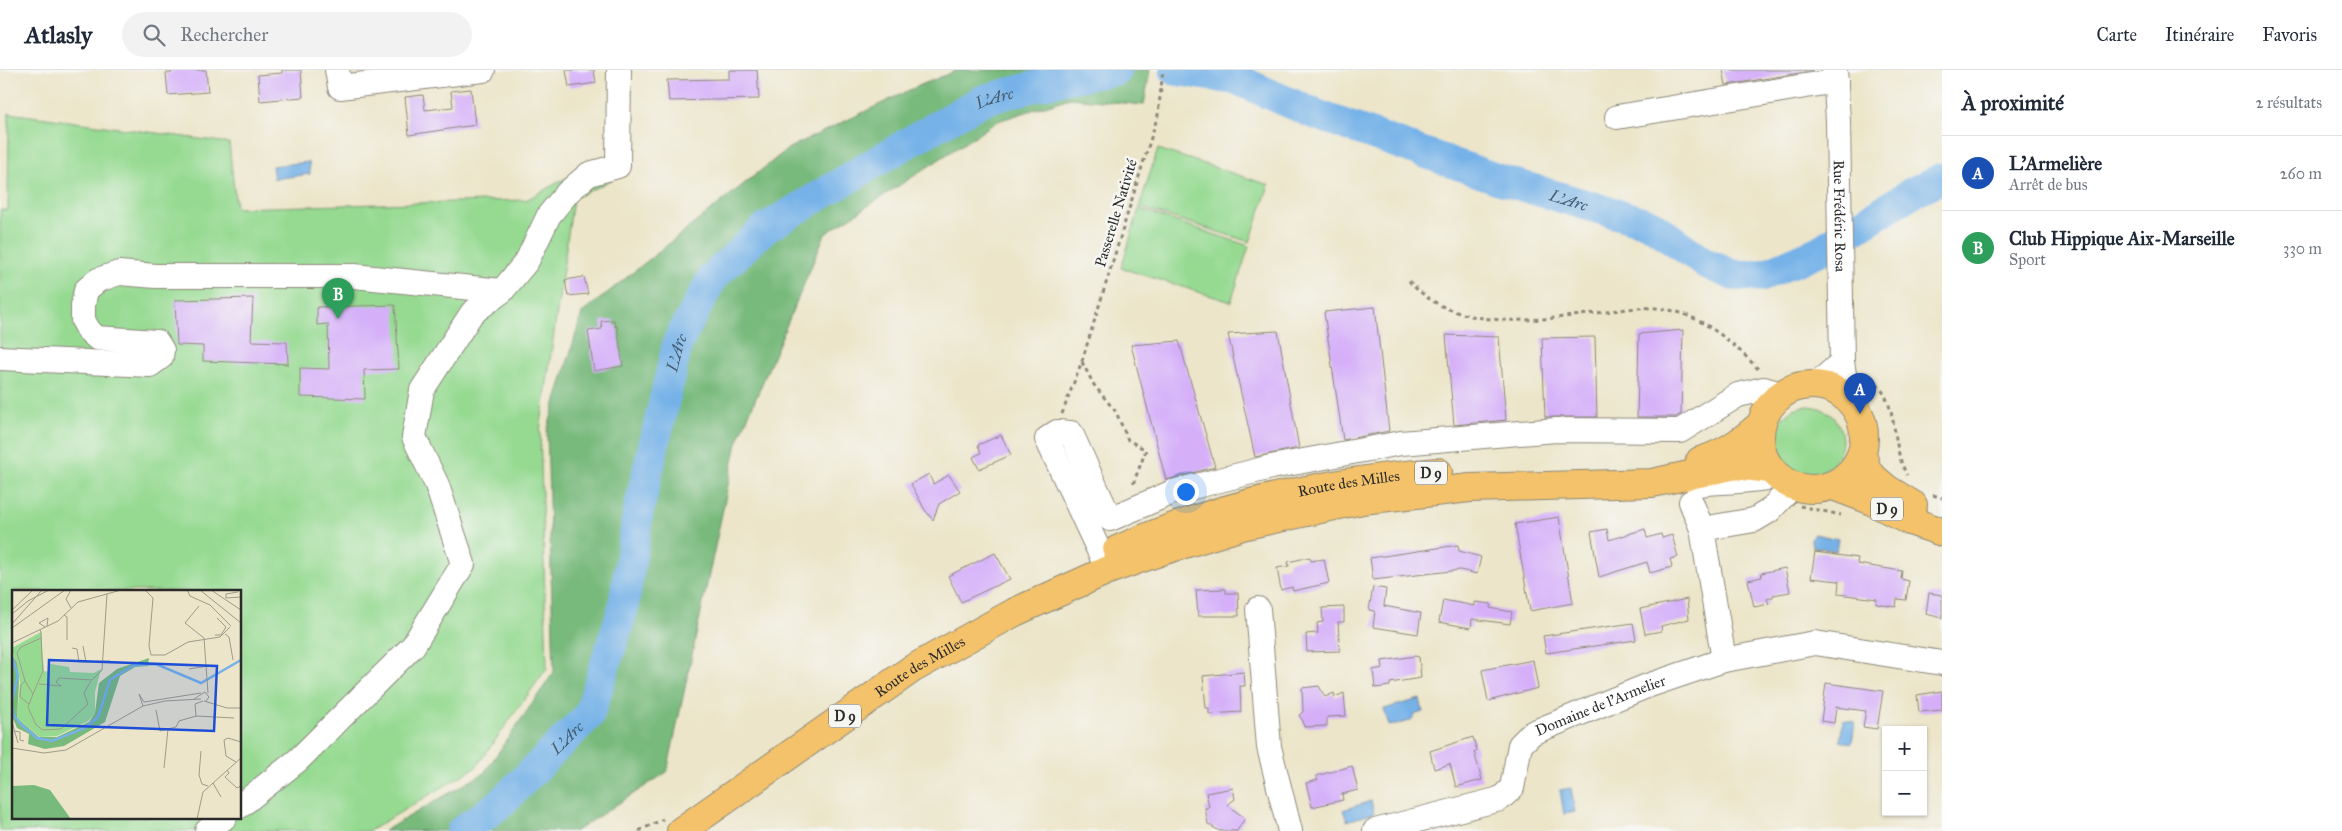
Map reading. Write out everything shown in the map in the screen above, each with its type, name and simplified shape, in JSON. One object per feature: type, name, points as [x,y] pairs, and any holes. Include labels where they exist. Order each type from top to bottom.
[{"type":"main road","points":[[1817,384],[1833,388],[1848,398],[1860,414],[1865,433],[1862,454],[1851,472],[1833,486],[1813,490],[1781,482],[1760,448],[1760,425],[1768,408],[1773,385],[1798,386],[1817,384]]},
{"type":"main road","name":"Route des Milles","points":[[681,831],[912,669],[1184,522],[1268,498],[1369,479],[1467,470],[1684,465],[1712,457],[1739,444],[1760,425]]},
{"type":"main road","name":"D 9","points":[[1862,454],[1868,472],[1887,489],[1916,507],[1942,516]]},
{"type":"main road","name":"Route des Milles","points":[[1115,559],[1246,525],[1362,500],[1470,488],[1652,483],[1736,465],[1781,482]]},
{"type":"main road","name":"D 9","points":[[1833,486],[1870,500],[1910,521],[1942,532]]},
{"type":"street","points":[[339,79],[483,70]]},
{"type":"street","points":[[241,805],[298,760],[413,646],[463,564],[437,485],[414,437],[422,390],[472,313],[502,291],[527,262],[549,215],[568,192],[590,174],[618,166],[619,70]]},
{"type":"street","points":[[1617,117],[1836,75]]},
{"type":"street","name":"Rue Frédéric Rosa","points":[[1836,75],[1848,398]]},
{"type":"street","points":[[0,358],[150,365],[161,357],[162,350],[156,342],[97,338],[88,331],[83,320],[86,290],[98,280],[119,273],[156,276],[354,276],[502,291]]},
{"type":"street","points":[[1817,384],[1848,359]]},
{"type":"street","points":[[1110,519],[1173,492],[1271,467],[1401,443],[1556,430],[1680,431],[1738,395],[1773,385]]},
{"type":"street","points":[[1056,432],[1071,433],[1110,519],[1115,559],[1047,439],[1056,432]]},
{"type":"street","points":[[1702,529],[1754,520],[1769,511],[1781,482]]},
{"type":"street","points":[[1691,502],[1702,529],[1724,660]]},
{"type":"street","points":[[1258,609],[1269,747],[1290,831]]},
{"type":"street","name":"Domaine de l'Armelier","points":[[1375,831],[1403,827],[1500,799],[1512,788],[1520,745],[1532,733],[1647,686],[1724,660],[1815,643],[1942,663]]},
{"type":"street","points":[[207,831],[224,818]]},
{"type":"path","name":"Passerelle Nativité","points":[[1056,432],[1082,361],[1158,115],[1163,70]]},
{"type":"path","points":[[1409,280],[1424,296],[1444,306],[1480,318],[1505,320],[1545,318],[1631,309],[1664,309],[1681,313],[1724,336],[1773,385]]},
{"type":"path","points":[[1848,359],[1872,380],[1888,402],[1896,429],[1900,461],[1909,478]]},
{"type":"path","points":[[1082,361],[1094,385],[1116,412],[1128,440],[1146,450],[1125,505],[1134,510]]},
{"type":"path","points":[[1926,493],[1942,498]]},
{"type":"green space","points":[[958,70],[1150,70],[1144,105],[1070,98],[998,121],[825,234],[737,443],[667,772],[576,831],[384,831],[484,773],[554,672],[547,431],[582,313],[789,148],[916,87]]},
{"type":"green space","points":[[9,113],[229,143],[236,208],[526,200],[607,156],[613,179],[573,199],[540,431],[547,668],[476,767],[369,831],[0,831],[0,210],[8,210]]},
{"type":"green space","points":[[1158,149],[1269,185],[1250,242],[1139,207]]},
{"type":"green space","points":[[1139,209],[1249,246],[1231,302],[1121,268]]},
{"type":"green space","points":[[1808,406],[1821,409],[1832,416],[1839,427],[1842,440],[1839,453],[1832,464],[1821,471],[1808,474],[1795,471],[1784,464],[1777,453],[1774,440],[1777,427],[1784,416],[1795,409]]},
{"type":"water","points":[[309,162],[310,174],[274,179],[272,166]]},
{"type":"water","points":[[1814,534],[1838,539],[1836,551],[1812,546],[1811,540]]},
{"type":"water","points":[[1420,699],[1423,712],[1416,714],[1410,721],[1389,726],[1384,709]]},
{"type":"water","points":[[1843,720],[1855,722],[1852,743],[1840,741]]},
{"type":"water","points":[[1571,788],[1575,812],[1564,814],[1560,790]]},
{"type":"water","points":[[1371,801],[1374,813],[1347,821],[1343,810]]},
{"type":"building","points":[[171,70],[206,70],[208,92],[168,95],[166,73],[172,73]]},
{"type":"building","points":[[282,70],[301,70],[303,97],[260,101],[258,75],[282,73]]},
{"type":"building","points":[[566,70],[594,70],[596,83],[569,87]]},
{"type":"building","points":[[729,70],[757,70],[759,99],[669,101],[667,80],[729,79]]},
{"type":"building","points":[[1723,70],[1812,70],[1812,71],[1726,85]]},
{"type":"building","points":[[471,89],[475,125],[409,135],[405,97],[423,95],[425,110],[453,107],[451,91]]},
{"type":"building","points":[[584,277],[588,294],[568,296],[565,280]]},
{"type":"building","points":[[253,298],[251,341],[287,342],[288,364],[203,361],[203,346],[177,345],[175,300]]},
{"type":"building","points":[[395,305],[399,369],[364,370],[365,399],[300,397],[300,368],[329,369],[328,324],[317,325],[317,307]]},
{"type":"building","points":[[1375,307],[1389,431],[1343,440],[1324,312]]},
{"type":"building","points":[[614,320],[615,327],[617,326],[623,366],[594,371],[588,331],[602,329],[601,321]]},
{"type":"building","points":[[1683,330],[1681,414],[1676,417],[1637,417],[1639,334]]},
{"type":"building","points":[[1278,331],[1299,448],[1255,457],[1228,334]]},
{"type":"building","points":[[1446,335],[1499,337],[1506,420],[1454,425]]},
{"type":"building","points":[[1595,337],[1597,417],[1545,417],[1542,338]]},
{"type":"building","points":[[1179,341],[1215,467],[1166,480],[1131,345]]},
{"type":"building","points":[[1001,435],[1011,455],[979,469],[973,457],[981,453],[978,445]]},
{"type":"building","points":[[929,474],[933,484],[949,475],[960,491],[939,504],[933,520],[925,510],[911,484]]},
{"type":"building","points":[[1559,517],[1573,603],[1530,611],[1515,524]]},
{"type":"building","points":[[1607,529],[1609,540],[1645,529],[1647,538],[1661,534],[1662,538],[1672,535],[1678,557],[1670,559],[1672,567],[1650,573],[1647,562],[1599,577],[1591,532]]},
{"type":"building","points":[[1458,545],[1459,551],[1481,557],[1477,574],[1460,570],[1373,580],[1370,558]]},
{"type":"building","points":[[1815,552],[1858,558],[1857,564],[1902,571],[1901,579],[1909,581],[1906,600],[1897,599],[1896,607],[1876,604],[1877,599],[1838,594],[1839,581],[1811,578]]},
{"type":"building","points":[[995,553],[1010,579],[961,602],[948,576]]},
{"type":"building","points":[[1310,557],[1311,561],[1324,559],[1329,583],[1293,591],[1292,587],[1281,590],[1277,568],[1289,566],[1288,562]]},
{"type":"building","points":[[1785,568],[1790,592],[1773,595],[1773,597],[1767,599],[1769,604],[1754,607],[1748,580],[1762,577],[1761,573]]},
{"type":"building","points":[[1373,587],[1386,589],[1384,606],[1421,613],[1418,634],[1373,627],[1375,611],[1369,610]]},
{"type":"building","points":[[1226,589],[1226,593],[1238,593],[1239,616],[1198,616],[1196,590]]},
{"type":"building","points":[[1929,593],[1942,595],[1942,618],[1926,614]]},
{"type":"building","points":[[1687,599],[1689,619],[1661,626],[1662,631],[1645,634],[1640,609]]},
{"type":"building","points":[[1443,600],[1475,606],[1475,602],[1491,604],[1490,608],[1512,612],[1510,624],[1472,619],[1471,628],[1439,622]]},
{"type":"building","points":[[1344,607],[1344,622],[1338,622],[1340,651],[1307,652],[1306,634],[1318,633],[1317,623],[1323,622],[1322,608]]},
{"type":"building","points":[[1633,623],[1636,640],[1546,653],[1543,636]]},
{"type":"building","points":[[1419,657],[1421,678],[1390,683],[1390,686],[1375,688],[1373,670],[1383,668],[1382,661]]},
{"type":"building","points":[[1533,660],[1538,688],[1488,701],[1482,670]]},
{"type":"building","points":[[1244,672],[1245,686],[1240,686],[1241,712],[1209,714],[1209,708],[1206,708],[1203,676]]},
{"type":"building","points":[[1826,683],[1883,691],[1877,729],[1863,727],[1866,711],[1836,707],[1834,723],[1821,721]]},
{"type":"building","points":[[1319,686],[1325,697],[1334,693],[1335,697],[1344,693],[1346,716],[1327,717],[1327,726],[1304,727],[1299,715],[1303,712],[1302,688]]},
{"type":"building","points":[[1942,691],[1942,710],[1919,712],[1917,695]]},
{"type":"building","points":[[1473,737],[1477,751],[1474,752],[1482,780],[1456,787],[1450,764],[1434,769],[1430,751]]},
{"type":"building","points":[[1352,766],[1358,790],[1342,794],[1343,800],[1312,807],[1306,783],[1318,780],[1316,776]]},
{"type":"building","points":[[1233,788],[1235,799],[1227,805],[1245,818],[1237,831],[1219,831],[1208,824],[1205,808],[1209,807],[1206,793]]},
{"type":"waterway","name":"L'Arc","points":[[462,831],[500,804],[589,715],[623,609],[638,513],[678,342],[713,277],[764,229],[983,100],[1063,79],[1117,70]]},
{"type":"waterway","name":"L'Arc","points":[[1175,70],[1238,80],[1315,114],[1498,179],[1651,224],[1705,263],[1733,275],[1761,276],[1819,251],[1913,192],[1942,178]]},
{"type":"place","name":"Club Hippique Aix-Marseille","points":[[338,319]]},
{"type":"place","name":"L'Armelière","points":[[1860,414]]}]
